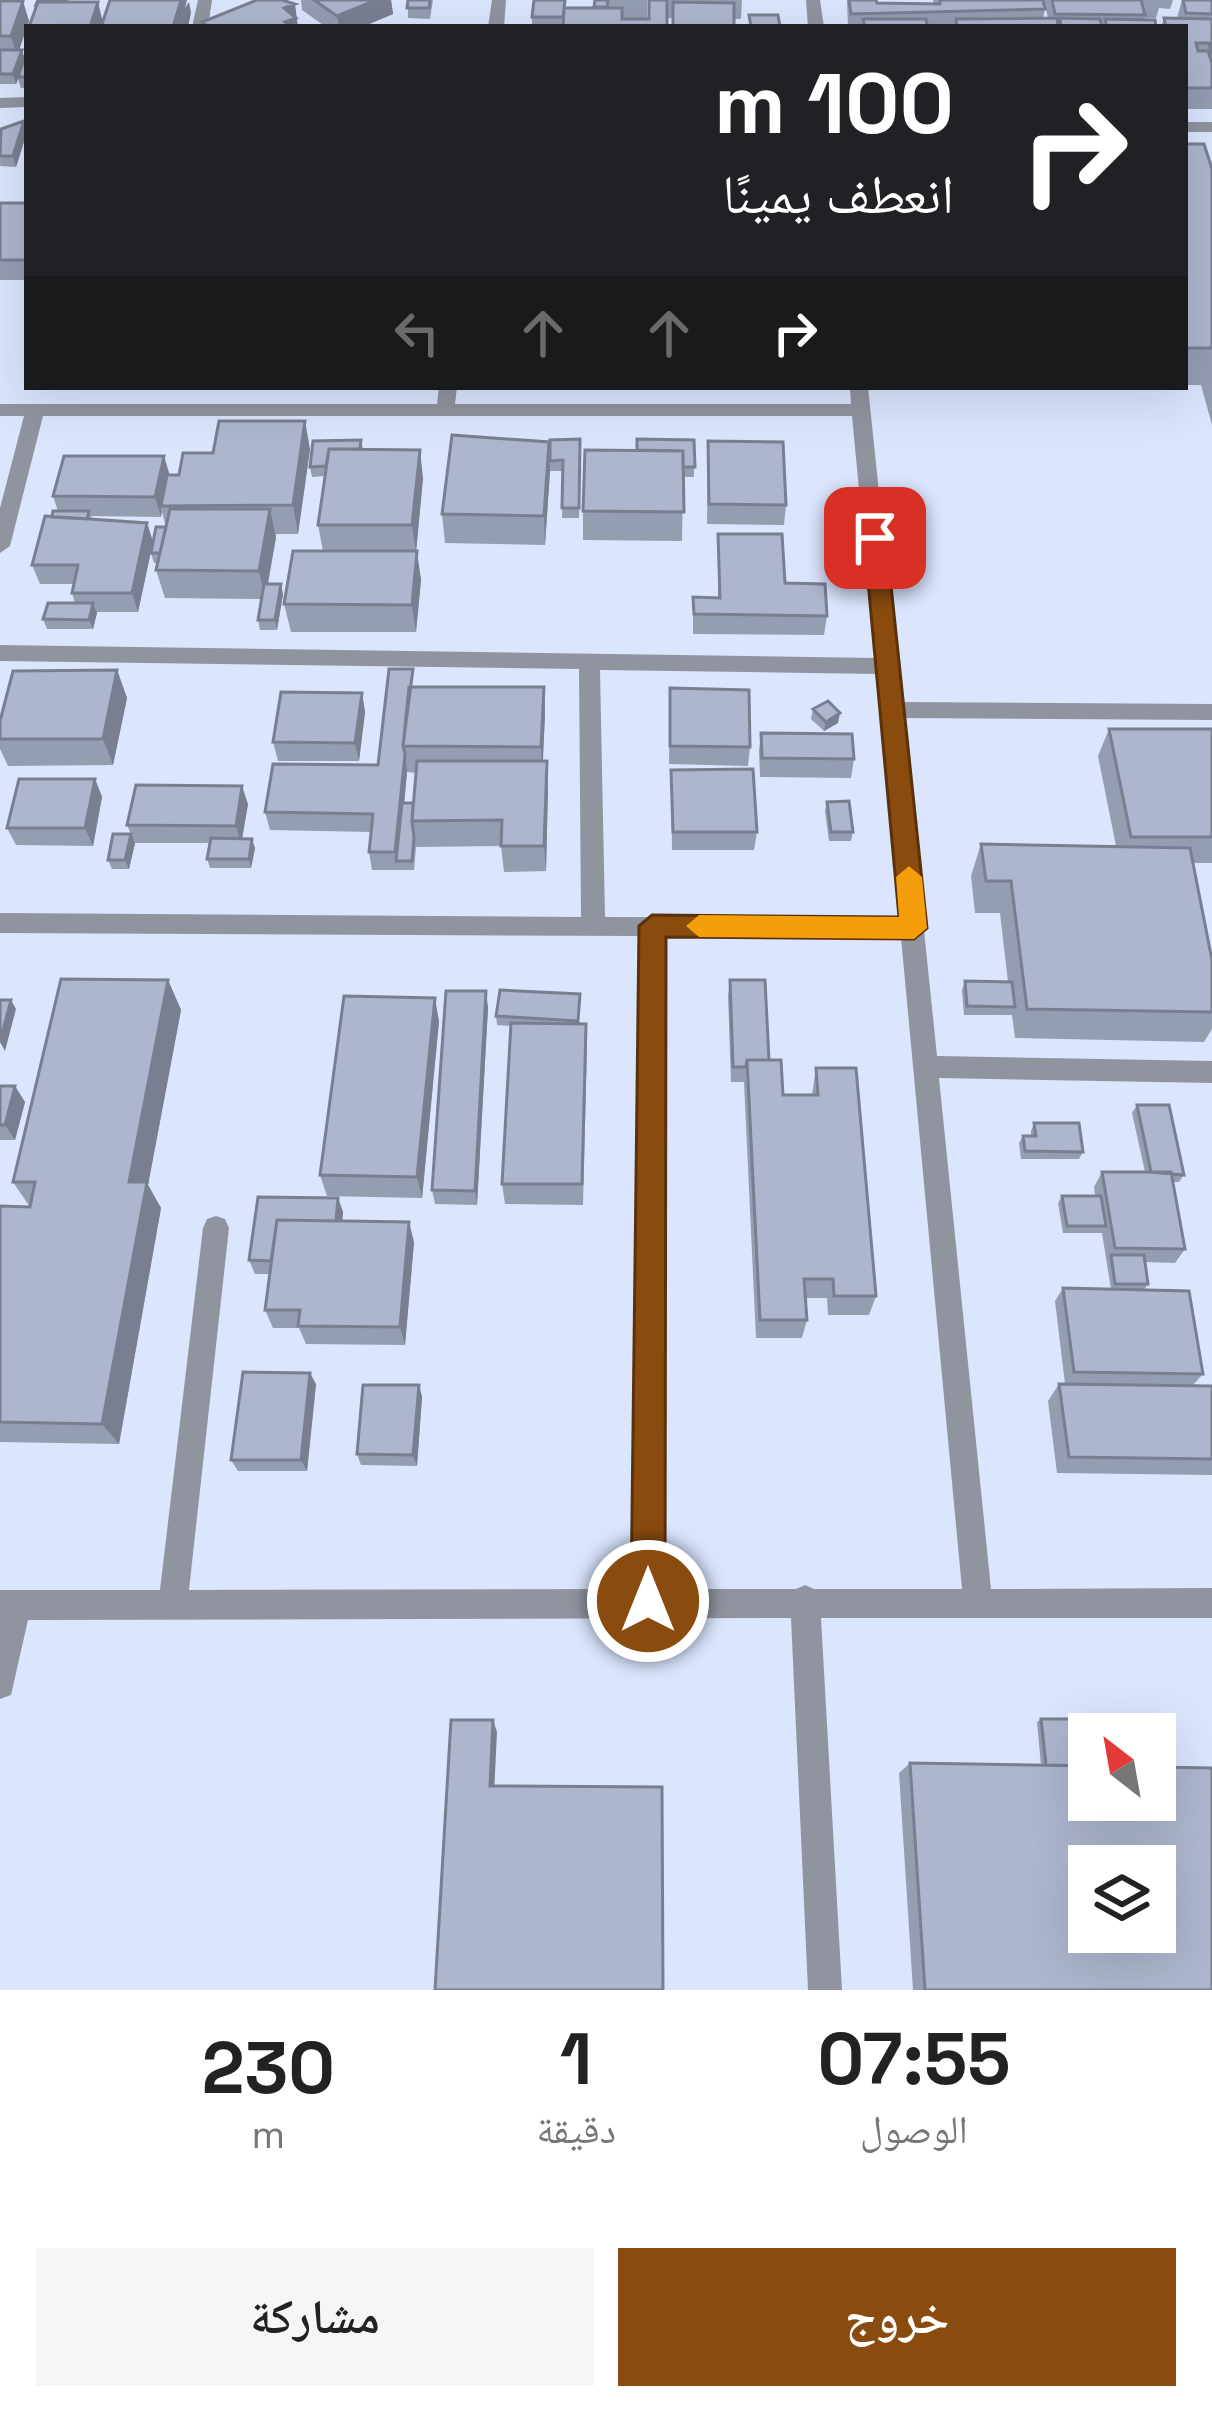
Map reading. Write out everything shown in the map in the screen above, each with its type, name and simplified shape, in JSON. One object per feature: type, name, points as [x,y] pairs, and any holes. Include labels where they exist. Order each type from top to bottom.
[{"type":"street","points":[[149,411],[153,390]]},
{"type":"street","points":[[445,412],[448,390]]},
{"type":"street","points":[[859,390],[978,1600]]},
{"type":"street","points":[[0,410],[862,410]]},
{"type":"street","points":[[0,546],[35,410]]},
{"type":"street","points":[[0,653],[888,666]]},
{"type":"street","points":[[589,662],[593,925]]},
{"type":"street","points":[[892,710],[1212,712]]},
{"type":"street","points":[[0,923],[914,928]]},
{"type":"street","points":[[648,1601],[652,926]]},
{"type":"street","points":[[927,1067],[1212,1072]]},
{"type":"street","points":[[173,1604],[216,1228]]},
{"type":"street","points":[[805,1600],[825,1990]]},
{"type":"street","points":[[0,1684],[8,1605],[805,1600],[1212,1604]]},
{"type":"building","points":[[110,0],[181,0],[174,24],[102,24]]},
{"type":"building","points":[[257,0],[295,4],[284,8],[296,18],[288,24],[202,22]]},
{"type":"building","points":[[314,0],[376,0],[337,16]]},
{"type":"building","points":[[408,0],[430,0],[429,8],[407,8]]},
{"type":"building","points":[[534,0],[565,0],[563,17],[532,17]]},
{"type":"building","points":[[595,0],[608,0],[607,7],[594,7]]},
{"type":"building","points":[[649,0],[667,0],[667,24],[563,24],[564,8],[622,8],[622,19],[649,19]]},
{"type":"building","points":[[849,0],[940,4],[940,0],[1043,0],[1045,9],[851,14]]},
{"type":"building","points":[[1052,0],[1141,0],[1145,15],[1055,14]]},
{"type":"building","points":[[1183,0],[1212,0],[1212,14],[1186,13]]},
{"type":"building","points":[[0,1],[23,1],[11,36],[0,36]]},
{"type":"building","points":[[38,2],[98,2],[91,24],[30,24]]},
{"type":"building","points":[[673,2],[734,3],[734,24],[673,24]]},
{"type":"building","points":[[749,15],[778,15],[780,24],[750,24]]},
{"type":"building","points":[[1057,18],[1058,24],[957,24],[956,19]]},
{"type":"building","points":[[1060,18],[1100,19],[1101,24],[1061,24]]},
{"type":"building","points":[[1164,18],[1212,19],[1212,54],[1209,43],[1196,43],[1198,51],[1208,51],[1212,88],[1188,88],[1188,24],[1165,24]]},
{"type":"building","points":[[863,19],[926,19],[927,24],[864,24]]},
{"type":"building","points":[[1105,19],[1155,20],[1156,24],[1106,24]]},
{"type":"building","points":[[0,50],[22,50],[13,74],[0,74]]},
{"type":"building","points":[[24,121],[13,156],[0,156],[1,129]]},
{"type":"building","points":[[1188,144],[1204,144],[1212,169],[1212,348],[1188,348]]},
{"type":"building","points":[[0,203],[24,203],[24,260],[0,260]]},
{"type":"building","points":[[219,421],[305,421],[293,505],[161,506],[167,475],[179,475],[183,453],[213,453]]},
{"type":"building","points":[[452,435],[549,442],[544,516],[442,514]]},
{"type":"building","points":[[580,439],[579,508],[562,508],[563,460],[550,461],[550,440]]},
{"type":"building","points":[[637,439],[694,440],[695,467],[683,467],[683,451],[637,450]]},
{"type":"building","points":[[361,440],[360,449],[329,449],[326,466],[310,467],[313,441]]},
{"type":"building","points":[[708,441],[783,442],[786,505],[709,504]]},
{"type":"building","points":[[329,449],[420,450],[412,525],[318,525]]},
{"type":"building","points":[[585,450],[683,451],[684,512],[583,511]]},
{"type":"building","points":[[64,456],[164,456],[155,497],[53,496]]},
{"type":"building","points":[[170,509],[270,509],[259,571],[156,570]]},
{"type":"building","points":[[53,511],[89,511],[87,519],[52,517]]},
{"type":"building","points":[[45,516],[147,523],[132,593],[72,593],[78,565],[32,565]]},
{"type":"building","points":[[156,527],[166,527],[160,553],[151,553]]},
{"type":"building","points":[[718,534],[782,534],[785,583],[825,584],[827,616],[694,614],[693,597],[720,598]]},
{"type":"building","points":[[293,551],[417,551],[412,605],[284,604]]},
{"type":"building","points":[[264,584],[281,584],[275,620],[258,620]]},
{"type":"building","points":[[48,603],[93,603],[89,620],[43,619]]},
{"type":"building","points":[[389,669],[413,669],[395,852],[369,852],[373,814],[265,812],[273,764],[378,765]]},
{"type":"building","points":[[117,670],[103,739],[0,739],[13,671]]},
{"type":"building","points":[[409,687],[544,687],[541,747],[403,746]]},
{"type":"building","points":[[670,688],[749,690],[750,747],[670,746]]},
{"type":"building","points":[[281,692],[362,693],[355,743],[273,742]]},
{"type":"building","points":[[828,701],[840,713],[826,722],[813,709]]},
{"type":"building","points":[[1109,729],[1212,729],[1212,837],[1131,837]]},
{"type":"building","points":[[761,733],[852,734],[854,759],[762,758]]},
{"type":"building","points":[[417,761],[547,761],[544,846],[501,846],[502,820],[412,821]]},
{"type":"building","points":[[753,769],[757,832],[673,832],[671,770]]},
{"type":"building","points":[[19,779],[95,779],[85,828],[7,828]]},
{"type":"building","points":[[136,785],[242,786],[236,826],[127,825]]},
{"type":"building","points":[[849,801],[853,832],[831,832],[827,802]]},
{"type":"building","points":[[402,803],[413,803],[412,861],[396,861]]},
{"type":"building","points":[[113,834],[131,834],[125,860],[108,860]]},
{"type":"building","points":[[211,838],[252,839],[249,859],[207,859]]},
{"type":"building","points":[[981,844],[1190,848],[1212,960],[1212,1012],[1027,1009],[1011,881],[986,881]]},
{"type":"building","points":[[61,979],[168,980],[129,1182],[147,1182],[102,1424],[0,1422],[0,1206],[30,1207],[35,1182],[13,1182]]},
{"type":"building","points":[[730,980],[765,980],[769,1060],[747,1060],[746,1067],[733,1067]]},
{"type":"building","points":[[965,981],[1012,982],[1015,1007],[967,1006]]},
{"type":"building","points":[[500,990],[580,994],[578,1021],[496,1016]]},
{"type":"building","points":[[446,991],[486,991],[475,1191],[432,1190]]},
{"type":"building","points":[[344,996],[435,998],[417,1177],[320,1175]]},
{"type":"building","points":[[0,1000],[11,1000],[0,1042]]},
{"type":"building","points":[[511,1023],[586,1024],[582,1184],[502,1184]]},
{"type":"building","points":[[747,1060],[781,1060],[783,1095],[818,1095],[816,1068],[856,1068],[876,1296],[834,1296],[833,1279],[804,1279],[807,1320],[760,1320]]},
{"type":"building","points":[[0,1086],[15,1086],[5,1125],[0,1125]]},
{"type":"building","points":[[1137,1105],[1169,1105],[1184,1175],[1151,1172]]},
{"type":"building","points":[[1034,1123],[1079,1123],[1083,1152],[1025,1151],[1023,1136],[1036,1136]]},
{"type":"building","points":[[1102,1172],[1171,1172],[1185,1249],[1115,1248]]},
{"type":"building","points":[[1062,1196],[1101,1196],[1106,1226],[1067,1226]]},
{"type":"building","points":[[258,1197],[338,1198],[336,1221],[277,1220],[271,1261],[249,1260]]},
{"type":"building","points":[[277,1220],[409,1222],[400,1327],[298,1326],[300,1310],[265,1310]]},
{"type":"building","points":[[1111,1255],[1144,1255],[1148,1284],[1115,1284]]},
{"type":"building","points":[[1063,1288],[1189,1291],[1203,1374],[1074,1372]]},
{"type":"building","points":[[243,1372],[310,1373],[301,1460],[231,1460]]},
{"type":"building","points":[[1059,1384],[1212,1386],[1212,1459],[1069,1457]]},
{"type":"building","points":[[363,1385],[419,1385],[413,1455],[357,1454]]},
{"type":"building","points":[[1041,1719],[1068,1719],[1068,1766],[1046,1765]]},
{"type":"building","points":[[451,1720],[493,1720],[490,1786],[662,1787],[663,1990],[435,1990]]},
{"type":"building","points":[[910,1763],[1068,1766],[1068,1821],[1176,1821],[1176,1767],[1212,1768],[1212,1990],[925,1990]]},
{"type":"slow traffic","points":[[699,926],[914,928],[909,877]]},
{"type":"route","points":[[648,1601],[652,926],[914,928],[875,538]]}]
